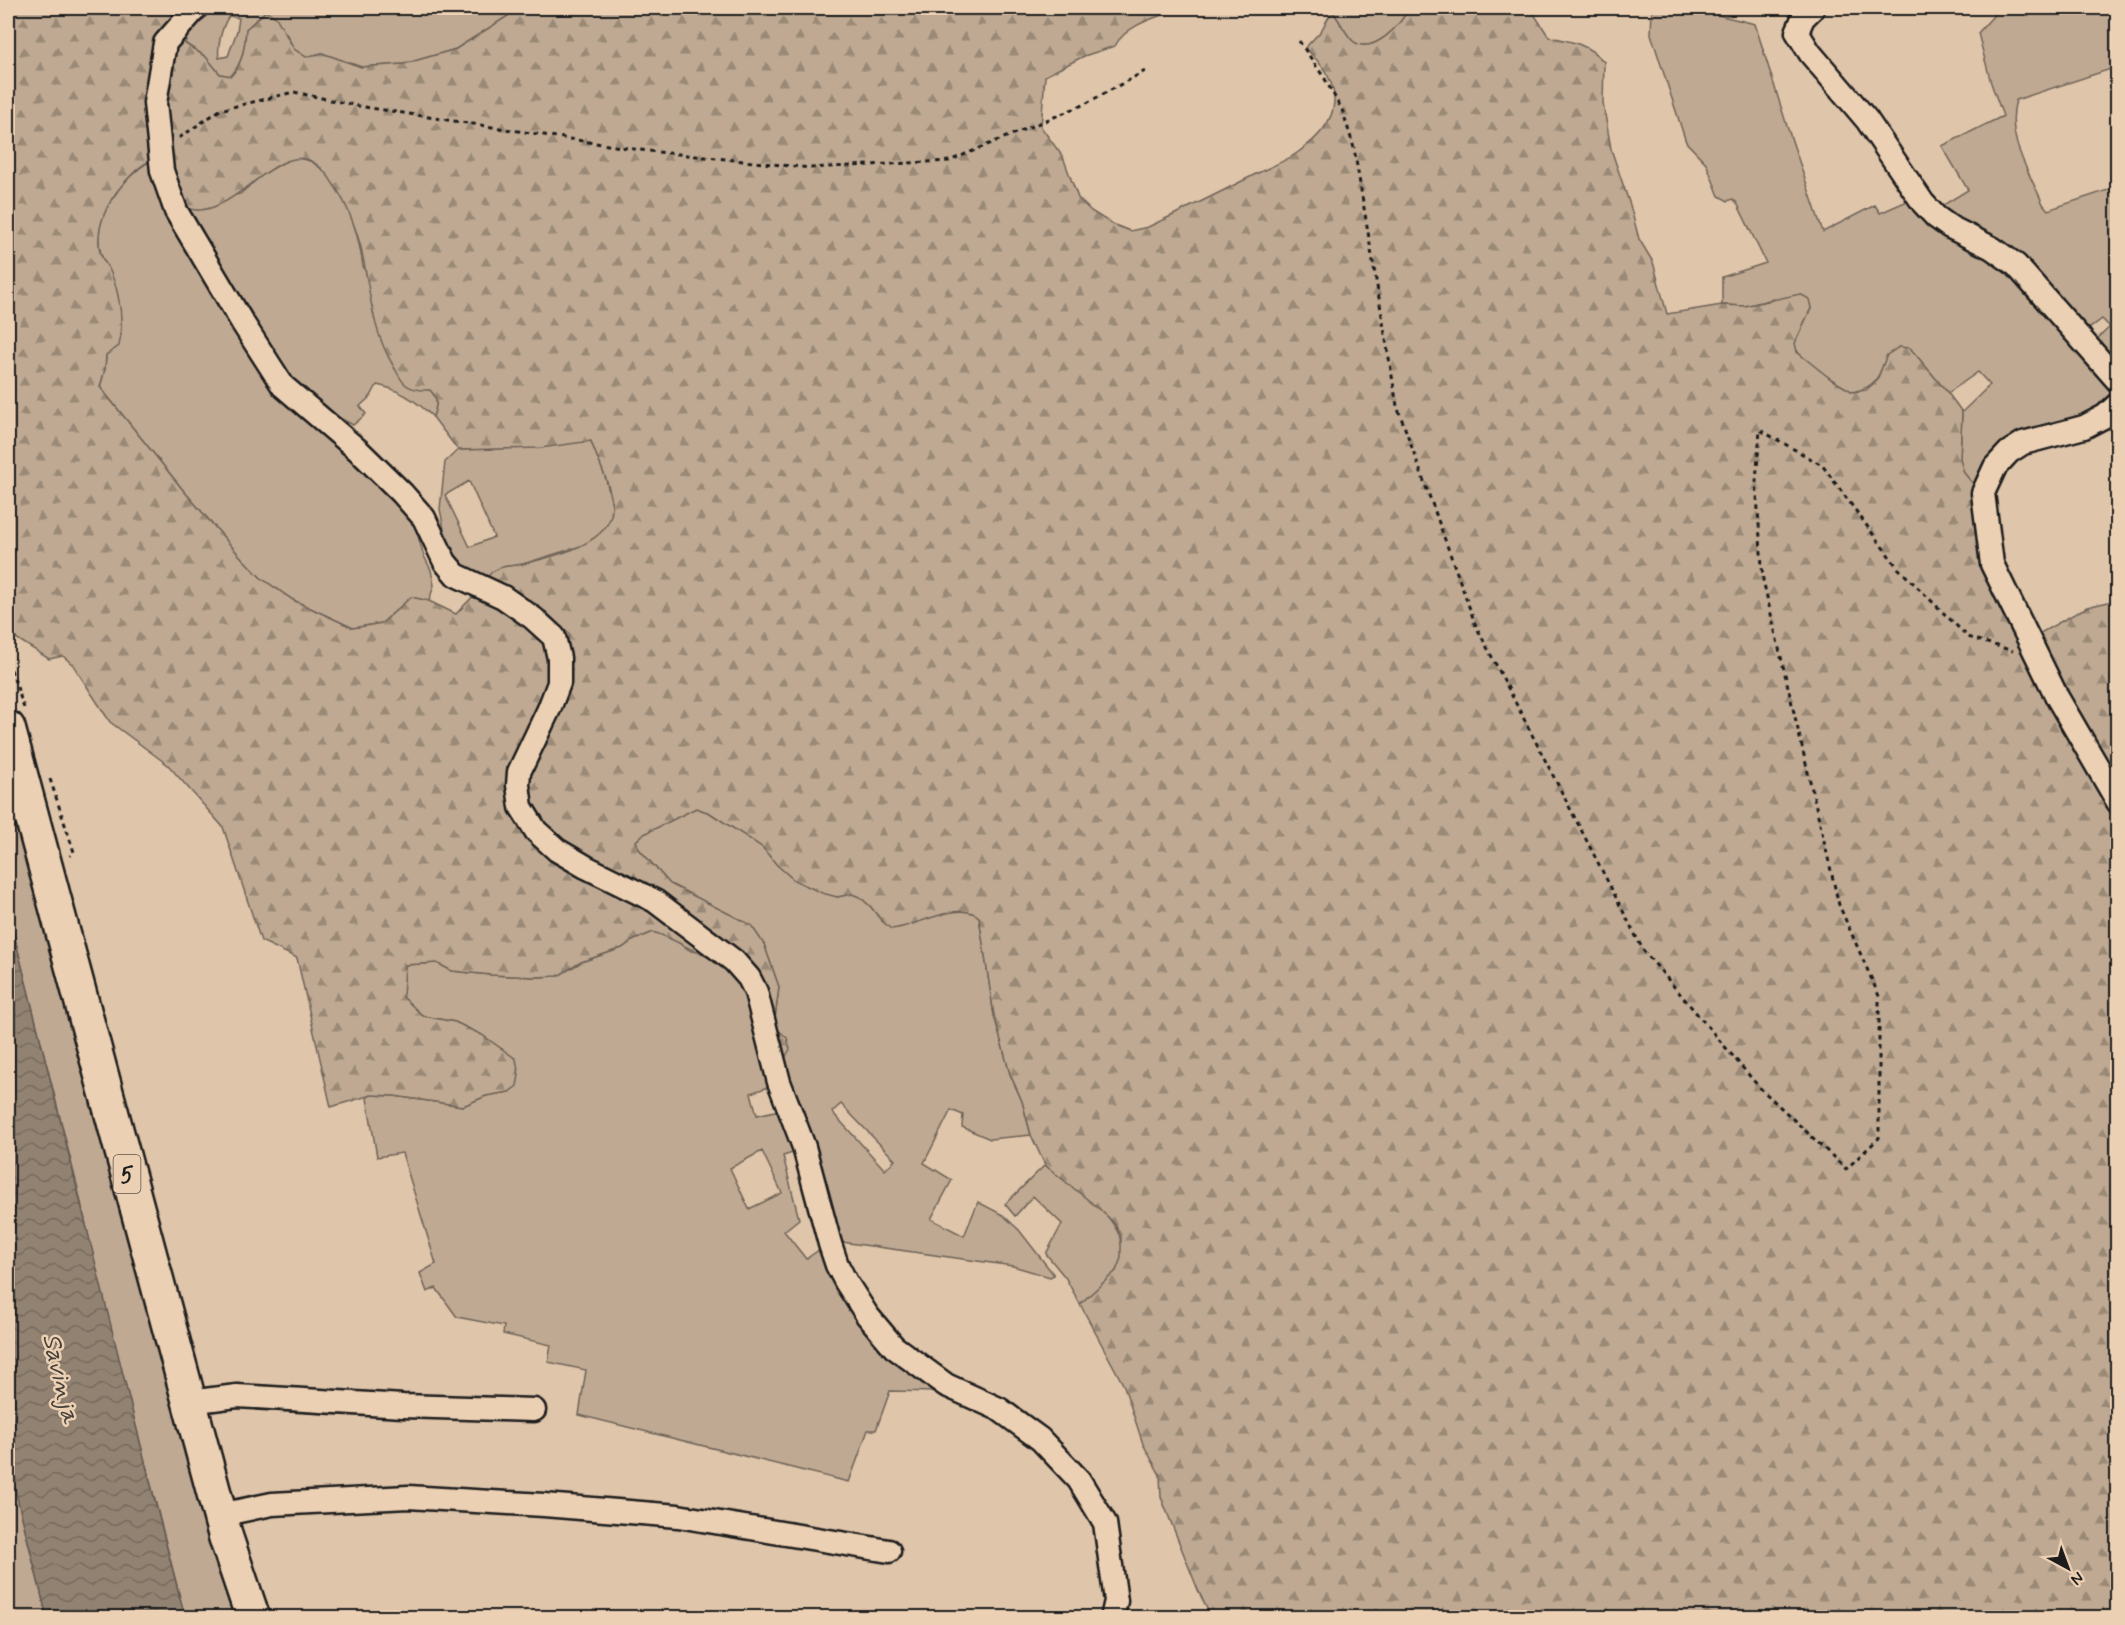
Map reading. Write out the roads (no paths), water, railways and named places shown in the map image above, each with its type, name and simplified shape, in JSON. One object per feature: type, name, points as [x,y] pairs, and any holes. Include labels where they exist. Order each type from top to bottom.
[{"type":"main road","name":"5","points":[[8,728],[220,1515],[253,1617]]},
{"type":"street","points":[[196,8],[165,43],[155,103],[162,171],[176,211],[283,386],[359,451],[402,493],[424,518],[446,562],[456,575],[503,597],[533,618],[554,637],[560,658],[559,683],[519,772],[521,807],[536,831],[557,850],[655,902],[734,961],[749,978],[766,1030],[779,1082],[804,1147],[830,1244],[846,1282],[867,1315],[894,1347],[946,1385],[999,1409],[1040,1439],[1079,1480],[1105,1523],[1116,1601],[1112,1617]]},
{"type":"street","points":[[1813,8],[1803,18],[1797,32],[1810,53],[1867,120],[1923,203],[1936,217],[1950,227],[1992,248],[2016,265],[2118,381]]},
{"type":"street","points":[[2118,404],[2105,416],[2084,427],[2023,443],[2009,452],[1995,467],[1983,494],[1992,564],[2056,697],[2118,802]]},
{"type":"street","points":[[189,1402],[237,1396],[403,1406],[534,1410]]},
{"type":"street","points":[[220,1515],[272,1504],[408,1497],[678,1516],[889,1551]]},
{"type":"water","name":"Savinja","points":[[8,911],[185,1617],[47,1617],[8,1461]]}]
